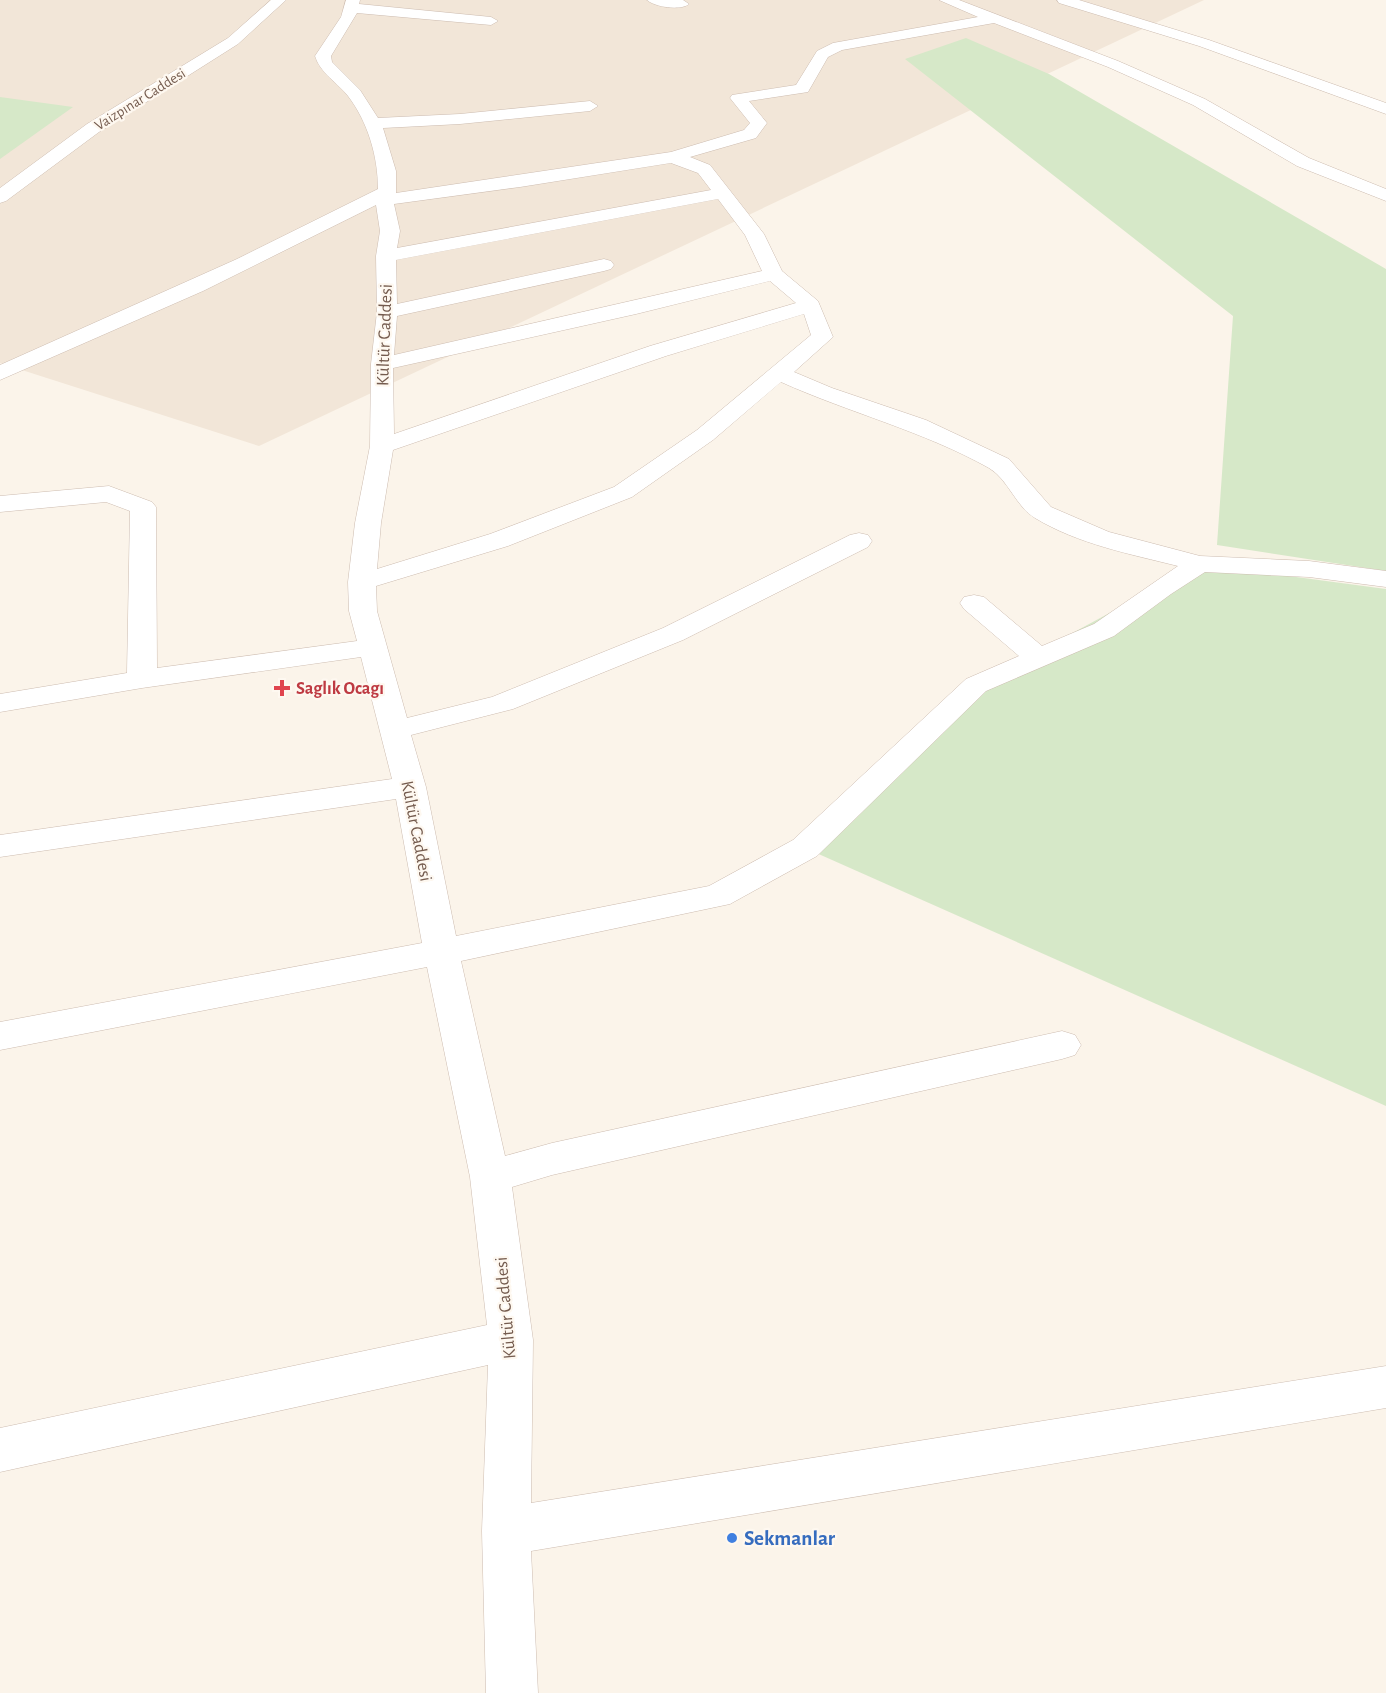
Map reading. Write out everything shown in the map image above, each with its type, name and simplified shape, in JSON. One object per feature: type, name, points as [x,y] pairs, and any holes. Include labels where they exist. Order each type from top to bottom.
[{"type":"street","name":"Vaizpınar Caddesi","points":[[0,197],[93,128],[233,41],[279,0]]},
{"type":"street","points":[[654,0],[682,4]]},
{"type":"street","points":[[946,0],[1113,64],[1199,102],[1302,162],[1386,195]]},
{"type":"street","points":[[1064,0],[1204,43],[1386,109]]},
{"type":"street","points":[[352,4],[490,21]]},
{"type":"street","name":"Kültür Caddesi","points":[[352,4],[343,30],[333,37],[323,56],[325,63],[354,93],[374,123],[385,159],[390,231],[386,256],[387,312],[382,364],[382,446],[362,582],[363,611],[410,787],[441,952],[490,1177],[512,1340],[506,1531],[512,1693]]},
{"type":"street","points":[[1062,16],[1096,8]]},
{"type":"street","points":[[0,373],[164,301],[386,196],[520,182],[673,157],[750,134],[759,123],[738,98],[802,89],[822,54],[838,46],[994,19]]},
{"type":"street","points":[[1017,27],[1040,21]]},
{"type":"street","points":[[374,123],[460,119],[590,106]]},
{"type":"street","points":[[362,582],[499,540],[623,492],[705,435],[822,337],[811,305],[774,274],[754,234],[704,169],[673,157]]},
{"type":"street","points":[[386,256],[723,193]]},
{"type":"street","points":[[387,312],[604,265]]},
{"type":"street","points":[[382,364],[636,308],[774,274]]},
{"type":"street","points":[[382,446],[679,346],[811,305]]},
{"type":"street","points":[[636,308],[679,346]]},
{"type":"street","points":[[779,373],[824,393],[918,425],[999,464],[1041,512],[1100,538],[1200,564],[1309,569],[1386,579]]},
{"type":"street","points":[[0,504],[109,494],[143,507],[142,679]]},
{"type":"street","points":[[394,730],[502,703],[673,634],[859,541]]},
{"type":"street","points":[[0,1036],[441,952],[718,896],[805,848],[976,685],[1104,630],[1161,588],[1200,564]]},
{"type":"street","points":[[974,603],[1039,658]]},
{"type":"street","points":[[0,703],[142,679],[373,647]]},
{"type":"street","points":[[0,846],[410,787]]},
{"type":"street","points":[[490,1177],[552,1158],[1062,1045]]},
{"type":"street","points":[[0,1450],[512,1340]]},
{"type":"street","points":[[506,1531],[1386,1387]]},
{"type":"shaded area","points":[[0,0],[1204,0],[259,446],[0,363]]},
{"type":"green space","points":[[966,38],[1049,74],[1386,269],[1386,571],[1217,545],[1233,316],[905,59]]},
{"type":"green space","points":[[0,97],[73,107],[0,159]]},
{"type":"green space","points":[[1200,564],[1386,589],[1386,1106],[805,848],[976,685]]},
{"type":"place","name":"Saglık Ocagı","points":[[282,688]]},
{"type":"place","name":"Sekmanlar","points":[[732,1538]]}]
